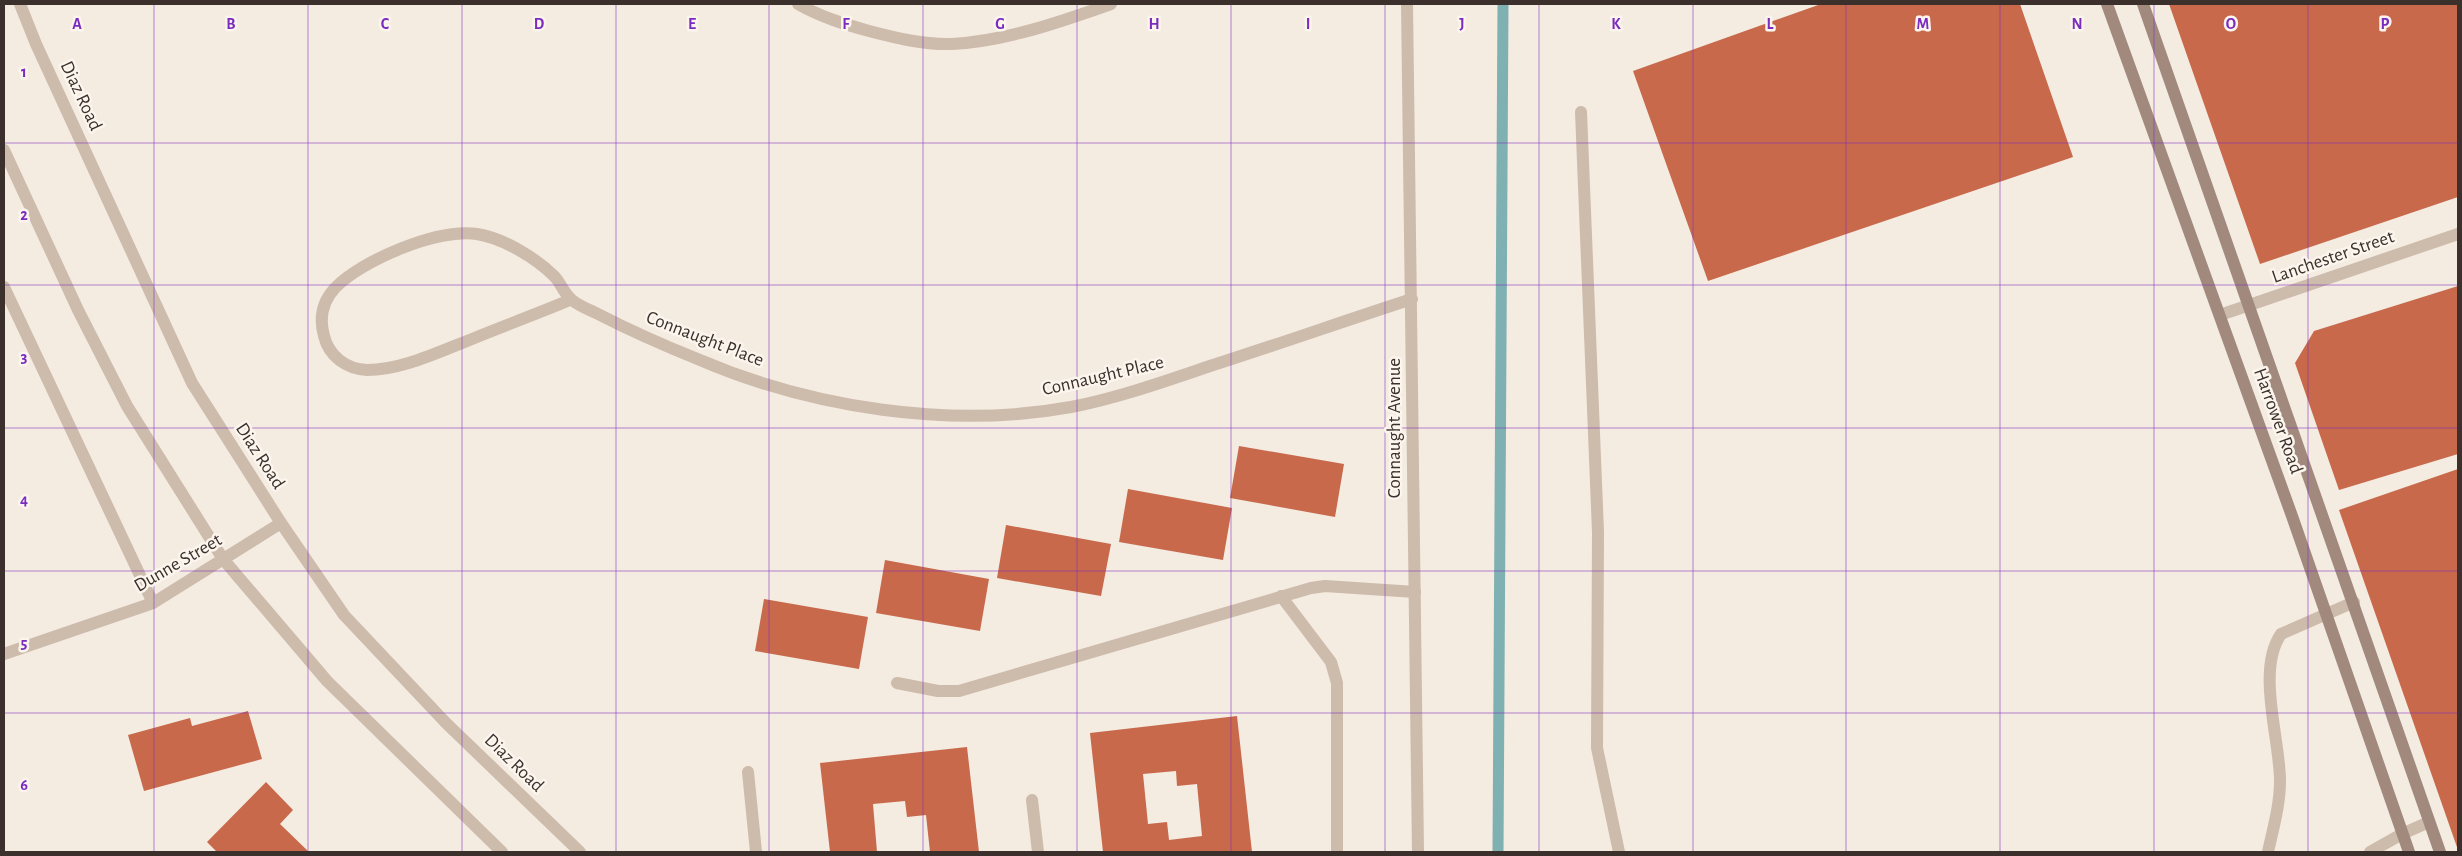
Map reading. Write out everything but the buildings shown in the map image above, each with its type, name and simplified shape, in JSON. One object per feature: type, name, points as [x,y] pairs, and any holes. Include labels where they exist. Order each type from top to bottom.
[{"type":"main road","name":"Harrower Road","points":[[2107,4],[2292,516],[2409,852]]},
{"type":"main road","name":"Harrower Road","points":[[2142,4],[2247,307],[2354,602],[2440,852]]},
{"type":"street","name":"Diaz Road","points":[[20,4],[36,44],[192,383],[281,523],[344,615],[446,722],[580,852]]},
{"type":"street","points":[[798,4],[832,21],[892,37],[952,44],[995,38],[1048,26],[1110,4]]},
{"type":"street","name":"Connaught Avenue","points":[[1407,4],[1418,852]]},
{"type":"street","points":[[1581,112],[1598,532],[1598,748],[1619,852]]},
{"type":"street","points":[[4,150],[78,310],[127,406],[223,560],[327,681],[502,852]]},
{"type":"street","points":[[453,233],[479,234],[502,242],[529,257],[555,277],[570,300],[430,356],[388,368],[364,370],[346,365],[332,354],[324,339],[320,319],[324,305],[333,289],[351,275],[422,239],[453,233]]},
{"type":"street","name":"Lanchester Street","points":[[2220,315],[2458,234]]},
{"type":"street","points":[[4,287],[152,603]]},
{"type":"street","name":"Connaught Place","points":[[570,300],[636,333],[710,364],[789,390],[855,406],[917,415],[994,416],[1072,406],[1159,384],[1412,299]]},
{"type":"street","name":"Dunne Street","points":[[4,654],[152,603],[281,523]]},
{"type":"street","points":[[897,683],[938,692],[959,691],[1281,596],[1325,586],[1415,592]]},
{"type":"street","points":[[1281,596],[1332,662],[1335,671],[1337,683],[1337,852]]},
{"type":"street","points":[[2268,852],[2277,813],[2280,780],[2271,699],[2271,659],[2274,644],[2281,634],[2326,616],[2354,602]]},
{"type":"street","points":[[748,772],[756,852]]},
{"type":"street","points":[[1032,800],[1038,852]]},
{"type":"street","points":[[2370,852],[2402,834],[2429,822]]},
{"type":"waterway","points":[[1498,852],[1503,4]]}]
